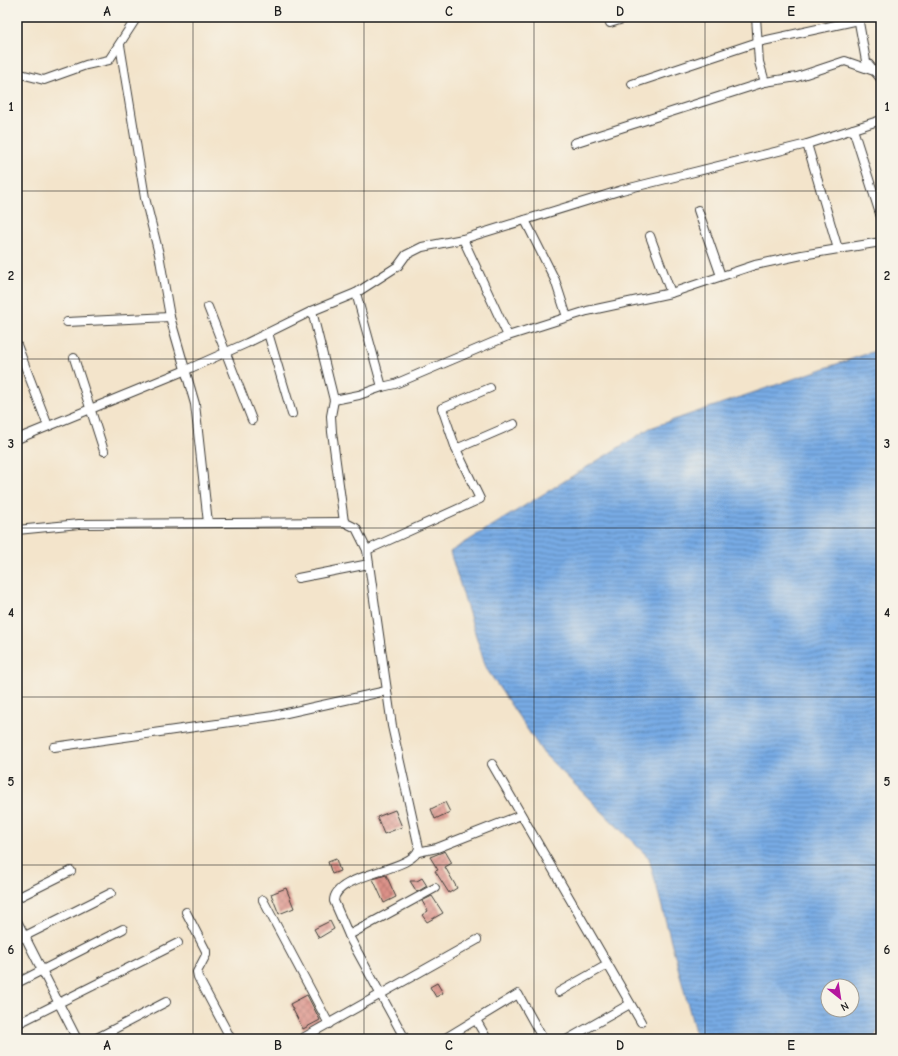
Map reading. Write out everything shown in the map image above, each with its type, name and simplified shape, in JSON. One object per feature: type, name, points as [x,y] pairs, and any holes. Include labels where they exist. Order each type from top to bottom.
[{"type":"street","points":[[17,73],[44,80],[86,65],[109,60],[137,17]]},
{"type":"street","points":[[610,23],[629,17]]},
{"type":"street","points":[[756,17],[759,62],[765,82]]},
{"type":"street","points":[[632,84],[758,42],[858,19],[866,62],[881,79]]},
{"type":"street","points":[[120,45],[145,198],[159,254],[170,317],[195,404],[208,523]]},
{"type":"street","points":[[574,143],[765,82],[797,77],[846,61],[874,71]]},
{"type":"street","points":[[17,439],[89,408],[186,370],[312,311],[356,293],[398,266],[406,255],[422,247],[463,239],[622,190],[807,144],[881,120]]},
{"type":"street","points":[[853,129],[881,217]]},
{"type":"street","points":[[807,144],[838,249]]},
{"type":"street","points":[[698,210],[721,276]]},
{"type":"street","points":[[525,220],[554,280],[567,318]]},
{"type":"street","points":[[650,236],[671,292]]},
{"type":"street","points":[[463,239],[508,336]]},
{"type":"street","points":[[334,400],[359,395],[395,384],[508,336],[587,311],[671,292],[755,265],[881,242]]},
{"type":"street","points":[[356,293],[382,387]]},
{"type":"street","points":[[208,307],[227,352],[252,420]]},
{"type":"street","points":[[312,311],[334,400],[331,416],[332,432],[344,522]]},
{"type":"street","points":[[67,322],[170,317]]},
{"type":"street","points":[[268,332],[292,414]]},
{"type":"street","points":[[17,345],[48,426]]},
{"type":"street","points":[[74,358],[104,451]]},
{"type":"street","points":[[367,550],[480,499],[456,449],[442,408],[490,388]]},
{"type":"street","points":[[456,449],[514,424]]},
{"type":"street","points":[[17,530],[79,524],[344,522],[356,528],[367,550],[386,691],[394,738],[419,846],[418,852],[410,860],[366,876],[336,892],[334,896],[335,905],[349,935],[405,1039]]},
{"type":"street","points":[[298,578],[369,564]]},
{"type":"street","points":[[54,747],[274,716],[386,691]]},
{"type":"street","points":[[492,764],[640,1022]]},
{"type":"street","points":[[418,852],[437,848],[522,815]]},
{"type":"street","points":[[17,898],[71,871]]},
{"type":"street","points":[[349,935],[434,888]]},
{"type":"street","points":[[17,940],[111,893]]},
{"type":"street","points":[[262,900],[329,1024]]},
{"type":"street","points":[[186,912],[206,951],[206,955],[197,972],[198,976],[231,1039]]},
{"type":"street","points":[[17,921],[77,1039]]},
{"type":"street","points":[[17,983],[123,929]]},
{"type":"street","points":[[301,1039],[477,940]]},
{"type":"street","points":[[17,1024],[178,943]]},
{"type":"street","points":[[560,992],[607,965]]},
{"type":"street","points":[[444,1039],[518,994],[543,1039]]},
{"type":"street","points":[[95,1039],[166,1002]]},
{"type":"street","points":[[568,1039],[630,1004]]},
{"type":"street","points":[[476,1020],[487,1039]]},
{"type":"water","points":[[881,349],[881,1026],[873,1039],[697,1039],[649,858],[544,754],[486,668],[450,552],[650,428]]},
{"type":"building","points":[[445,802],[450,812],[435,819],[431,809]]},
{"type":"building","points":[[395,810],[402,827],[384,834],[377,817]]},
{"type":"building","points":[[445,851],[452,863],[445,867],[457,888],[449,893],[435,871],[438,870],[430,857]]},
{"type":"building","points":[[336,859],[340,871],[332,874],[328,862]]},
{"type":"building","points":[[386,875],[396,897],[384,903],[373,879]]},
{"type":"building","points":[[422,878],[427,886],[417,892],[410,881],[417,881]]},
{"type":"building","points":[[286,888],[294,908],[279,914],[271,894]]},
{"type":"building","points":[[432,896],[443,913],[427,922],[422,915],[428,911],[422,901]]},
{"type":"building","points":[[330,921],[334,929],[319,938],[314,929]]},
{"type":"building","points":[[437,983],[443,993],[436,997],[430,987]]},
{"type":"building","points":[[307,995],[320,1020],[303,1029],[290,1004]]}]
